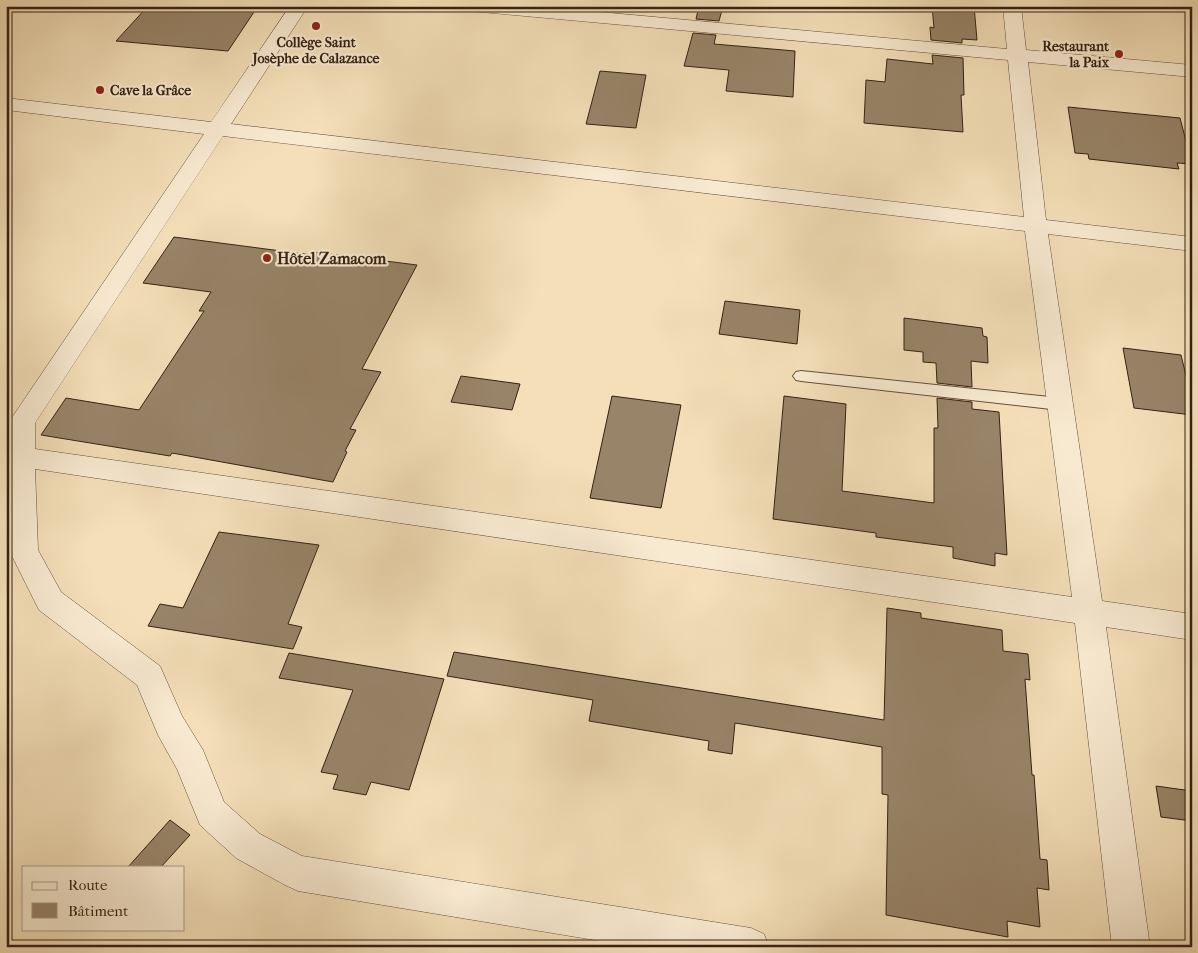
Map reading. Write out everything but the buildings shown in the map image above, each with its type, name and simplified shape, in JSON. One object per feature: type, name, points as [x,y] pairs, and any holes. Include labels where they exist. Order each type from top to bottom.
[{"type":"street","points":[[299,6],[22,422],[24,550],[50,601],[149,676],[170,725],[190,761],[212,813],[248,846],[298,873],[751,947]]},
{"type":"street","points":[[470,6],[1192,71]]},
{"type":"street","points":[[1012,6],[1036,226],[1089,613],[1131,947]]},
{"type":"street","points":[[6,104],[1192,244]]},
{"type":"street","points":[[22,457],[1192,627]]},
{"type":"lane","points":[[801,376],[1060,404]]},
{"type":"place","name":"Collège Saint Josèphe de Calazance","points":[[316,26]]},
{"type":"place","name":"Restaurant la Paix","points":[[1119,54]]},
{"type":"place","name":"Cave la Grâce","points":[[100,90]]},
{"type":"place","name":"Hôtel Zamacom","points":[[267,258]]}]
